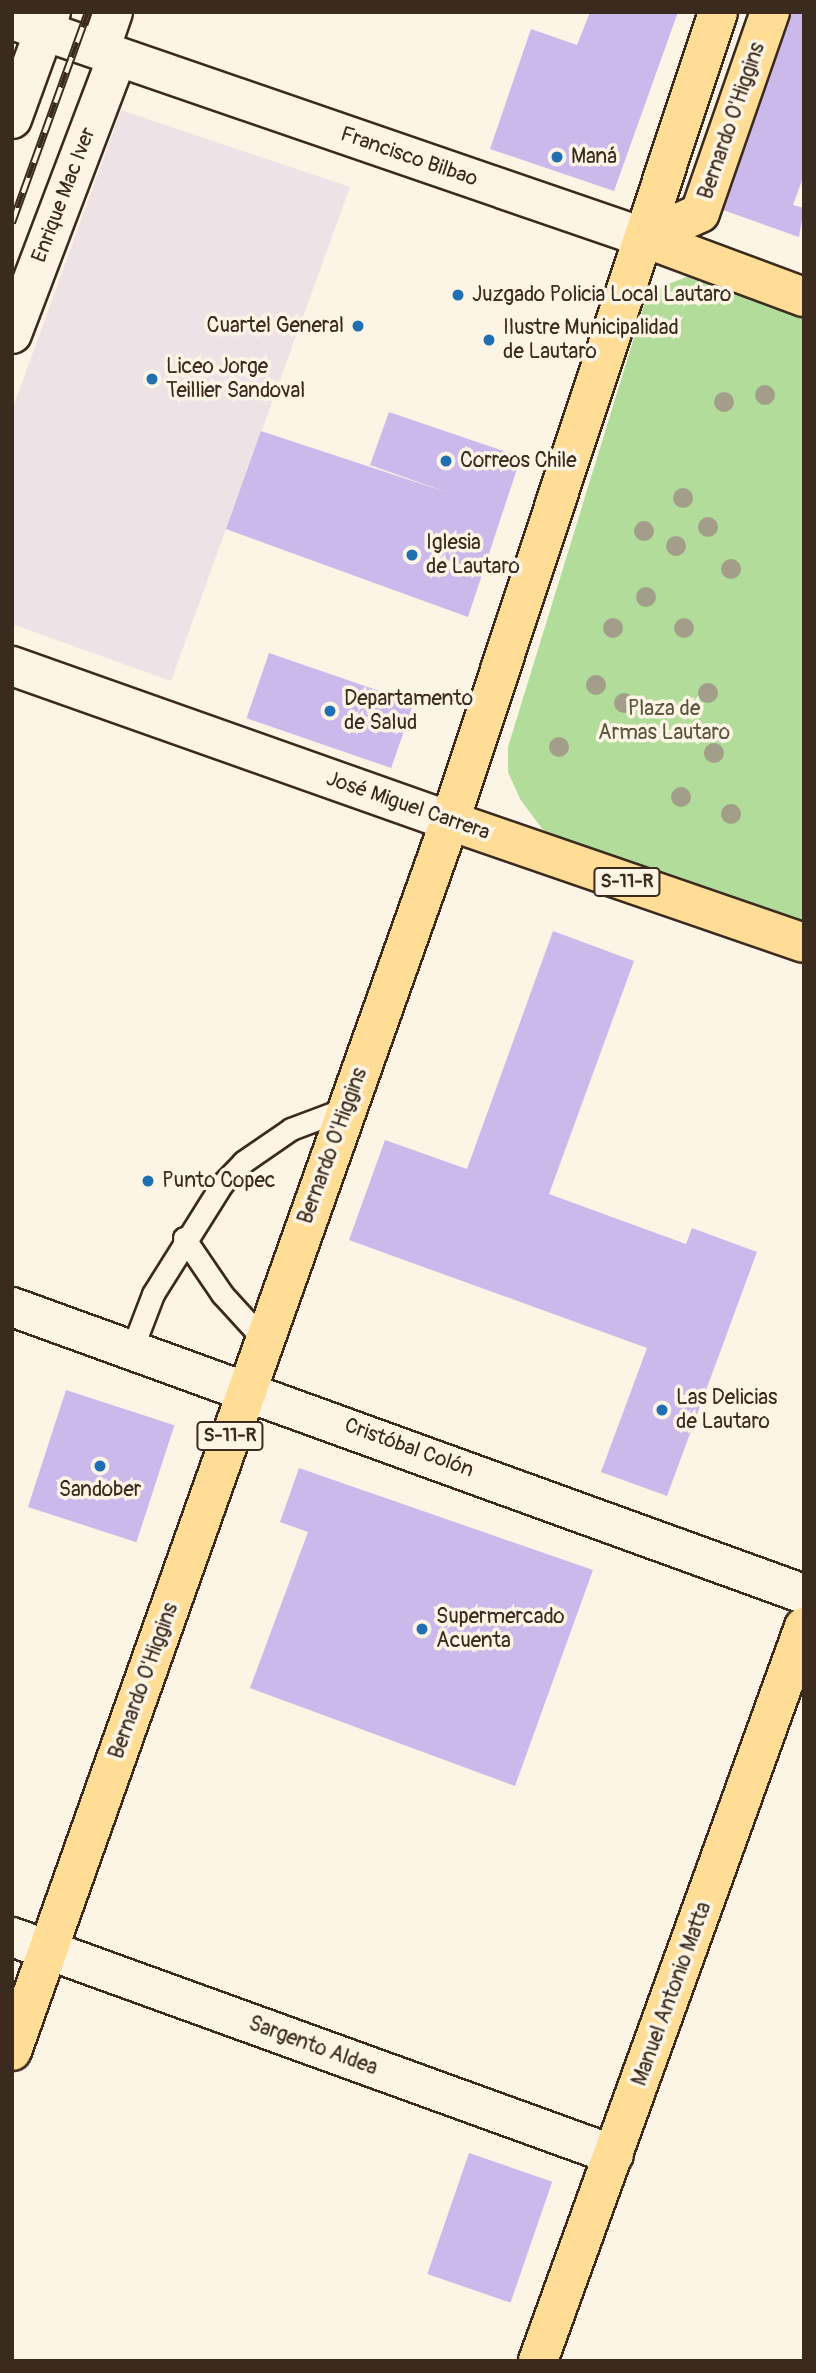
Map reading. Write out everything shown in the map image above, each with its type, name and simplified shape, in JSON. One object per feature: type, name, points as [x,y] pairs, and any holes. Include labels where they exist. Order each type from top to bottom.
[{"type":"main road","name":"Bernardo O'Higgins","points":[[12,2051],[450,821],[645,239],[656,191],[718,12]]},
{"type":"main road","name":"Bernardo O'Higgins","points":[[645,239],[700,213],[770,12]]},
{"type":"main road","name":"Francisco Bilbao","points":[[645,239],[804,298]]},
{"type":"main road","name":"José Miguel Carrera","points":[[450,821],[804,943]]},
{"type":"main road","name":"Manuel Antonio Matta","points":[[538,2361],[804,1627]]},
{"type":"street","name":"Enrique Mac Iver","points":[[12,334],[108,53],[113,12]]},
{"type":"street","name":"Francisco Bilbao","points":[[36,21],[108,53],[645,239]]},
{"type":"street","points":[[12,119],[36,21]]},
{"type":"street","name":"José Miguel Carrera","points":[[12,666],[450,821]]},
{"type":"street","name":"Cristóbal Colón","points":[[12,1307],[247,1389],[804,1594]]},
{"type":"street","name":"Sargento Aldea","points":[[12,1937],[614,2155]]},
{"type":"lane","points":[[132,1349],[153,1294],[184,1238],[222,1184],[258,1150],[291,1129],[346,1108]]},
{"type":"lane","points":[[184,1238],[222,1294],[264,1340]]},
{"type":"shaded area","name":"Liceo Jorge Teillier Sandoval","points":[[121,110],[350,187],[171,681],[12,624],[12,410]]},
{"type":"green space","name":"Plaza de Armas Lautaro","points":[[689,276],[804,318],[804,928],[543,830],[520,799],[508,772],[508,747],[645,302],[661,287]]},
{"type":"building","points":[[590,12],[678,12],[614,191],[490,149],[531,29],[577,45]]},
{"type":"building","points":[[790,12],[804,12],[804,175],[793,205],[804,208],[799,237],[720,209]]},
{"type":"building","points":[[389,412],[521,457],[468,617],[226,529],[261,431],[449,493],[370,465]]},
{"type":"building","name":"Departamento de Salud","points":[[269,653],[414,703],[391,768],[247,718]]},
{"type":"building","points":[[553,931],[634,961],[549,1194],[686,1244],[692,1228],[757,1252],[667,1496],[601,1472],[647,1348],[349,1240],[385,1140],[467,1169]]},
{"type":"building","name":"Sandober","points":[[66,1390],[174,1425],[136,1542],[28,1507]]},
{"type":"building","name":"Supermercado Acuenta","points":[[299,1468],[593,1570],[515,1786],[250,1688],[308,1532],[280,1522]]},
{"type":"building","points":[[469,2153],[552,2182],[511,2303],[427,2274]]},
{"type":"railway","points":[[12,223],[88,12]]},
{"type":"place","name":"Maná","points":[[557,157]]},
{"type":"place","name":"Juzgado Policia Local Lautaro","points":[[458,295]]},
{"type":"place","name":"Cuartel General","points":[[358,326]]},
{"type":"place","name":"Ilustre Municipalidad de Lautaro","points":[[489,340]]},
{"type":"place","name":"Liceo Jorge Teillier Sandoval","points":[[152,379]]},
{"type":"place","name":"Correos Chile","points":[[446,461]]},
{"type":"place","name":"Iglesia de Lautaro","points":[[412,555]]},
{"type":"place","name":"Departamento de Salud","points":[[330,711]]},
{"type":"place","name":"Punto Copec","points":[[148,1181]]},
{"type":"place","name":"Las Delicias de Lautaro","points":[[662,1410]]},
{"type":"place","name":"Sandober","points":[[100,1466]]},
{"type":"place","name":"Supermercado Acuenta","points":[[422,1629]]}]
